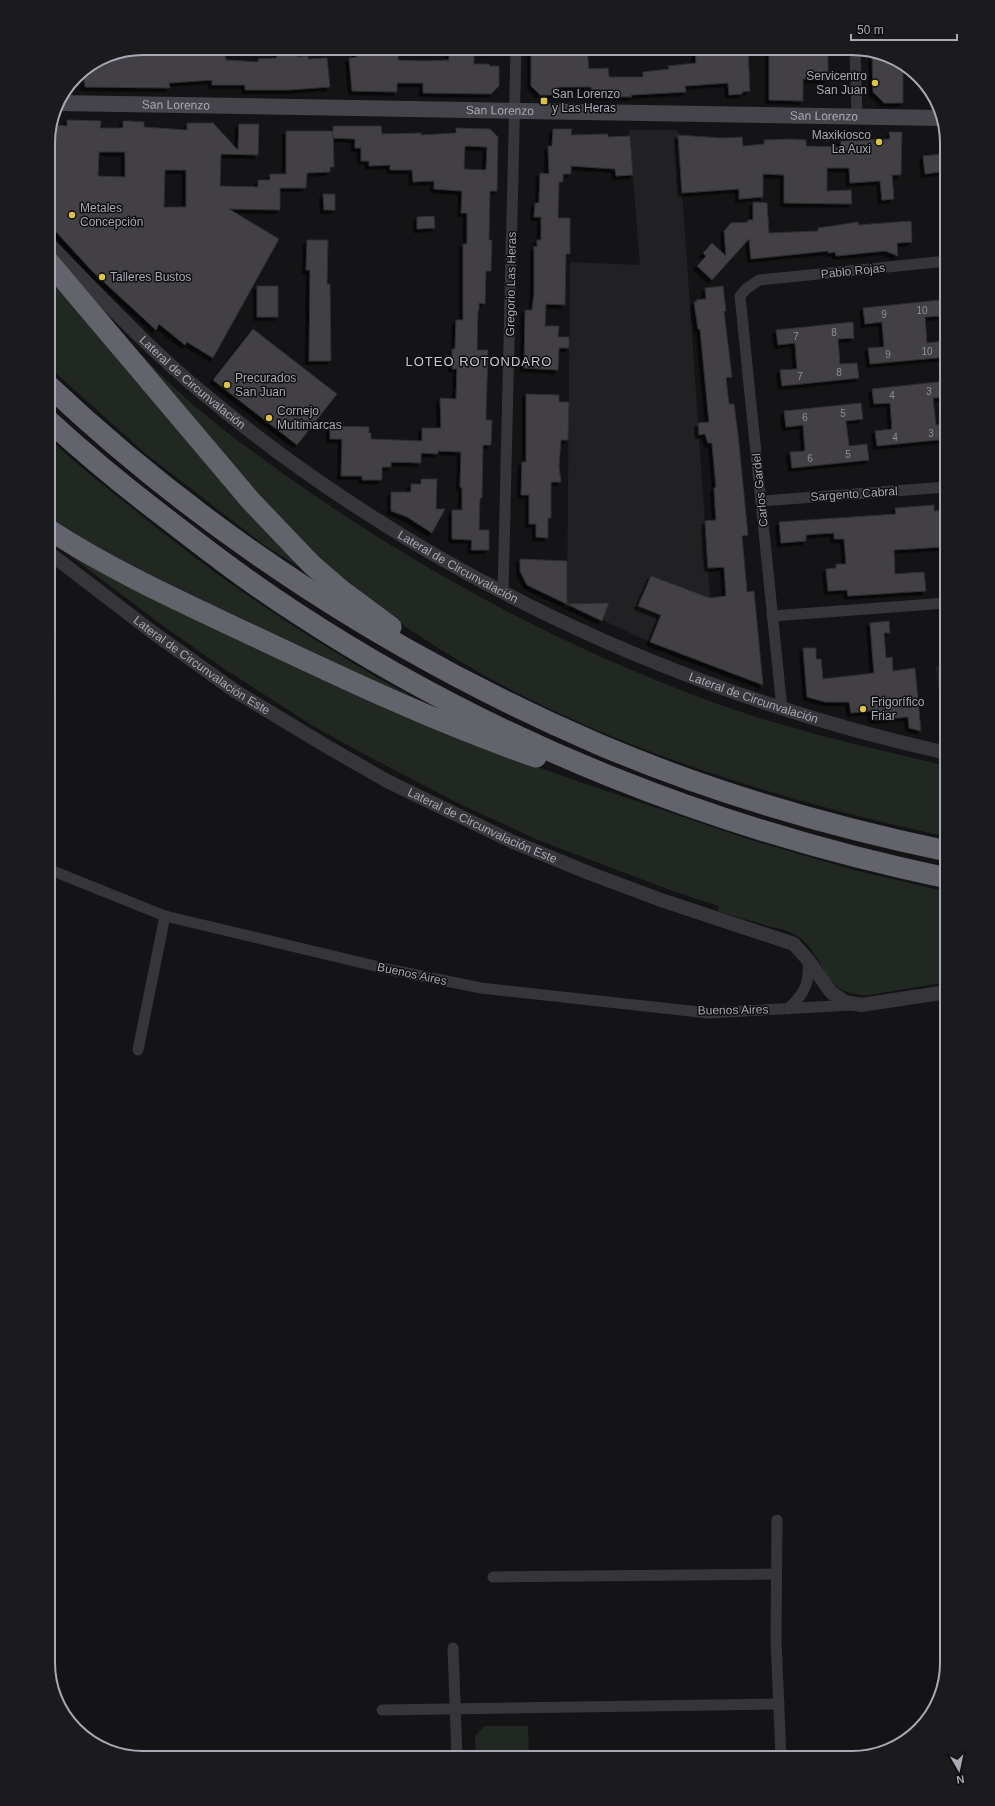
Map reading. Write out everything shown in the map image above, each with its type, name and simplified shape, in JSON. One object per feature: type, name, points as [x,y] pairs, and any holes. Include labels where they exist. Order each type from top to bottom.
[{"type":"highway","points":[[55,269],[245,495],[290,543],[311,564],[341,590],[450,673]]},
{"type":"highway","points":[[55,391],[152,476],[251,551],[355,619],[450,673],[500,699],[562,728],[667,771],[750,800],[860,832],[940,849]]},
{"type":"highway","points":[[55,426],[103,468],[187,536],[249,581],[320,628],[396,674],[477,716],[579,764],[655,795]]},
{"type":"highway","points":[[55,533],[77,547],[150,586],[400,704],[455,727],[503,745],[739,824],[810,845],[940,876]]},
{"type":"main road","name":"San Lorenzo","points":[[65,103],[936,118]]},
{"type":"street","name":"Gregorio Las Heras","points":[[503,593],[516,55]]},
{"type":"street","points":[[855,55],[857,116]]},
{"type":"street","name":"Lateral de Circunvalación","points":[[55,250],[165,360],[198,390],[245,427],[350,502],[427,550],[503,593],[594,637],[681,674],[782,709],[864,733],[940,751]]},
{"type":"street","name":"Pablo Rojas","points":[[759,280],[940,262]]},
{"type":"street","name":"Carlos Gardel","points":[[759,280],[746,289],[740,296],[782,709]]},
{"type":"street","name":"Sargento Cabral","points":[[761,501],[940,488]]},
{"type":"street","name":"Lateral de Circunvalación Este","points":[[55,557],[151,631],[235,691],[381,778],[511,841],[589,873],[661,900],[794,944],[832,992],[845,1002],[854,1005]]},
{"type":"street","points":[[772,616],[940,604]]},
{"type":"street","name":"Buenos Aires","points":[[55,872],[166,916],[392,970],[481,988],[708,1013],[854,1005]]},
{"type":"street","points":[[138,1050],[166,916]]},
{"type":"street","points":[[788,1009],[798,999],[806,986],[809,972],[808,960]]},
{"type":"street","points":[[854,1005],[940,993]]},
{"type":"street","points":[[777,1520],[776,1574],[781,1751]]},
{"type":"street","points":[[493,1577],[776,1574]]},
{"type":"street","points":[[453,1648],[457,1751]]},
{"type":"street","points":[[382,1710],[779,1704]]},
{"type":"shaded area","points":[[629,130],[678,130],[710,598],[754,591],[763,685],[650,642],[567,604],[570,262],[640,265]]},
{"type":"shaded area","points":[[55,277],[301,568],[264,545],[146,454],[55,372]]},
{"type":"shaded area","points":[[142,355],[199,410],[241,443],[305,489],[409,556],[463,588],[518,617],[631,670],[747,714],[821,735],[940,764],[940,835],[867,818],[786,796],[705,771],[624,741],[546,707],[471,668],[400,623],[335,572],[308,547],[282,522],[233,468],[139,357]]},
{"type":"shaded area","points":[[55,444],[156,528],[247,595],[309,636],[373,675],[462,722],[225,617],[55,526]]},
{"type":"shaded area","points":[[55,542],[490,750],[754,841],[850,869],[940,890],[940,983],[869,995],[853,994],[841,989],[825,972],[813,951],[805,942],[794,934],[718,911],[718,906],[670,890],[538,840],[458,803],[358,751],[310,724],[223,668],[166,628],[55,544]]},
{"type":"shaded area","points":[[936,666],[940,666],[940,701]]},
{"type":"shaded area","points":[[484,1726],[528,1726],[529,1751],[476,1751],[475,1736]]},
{"type":"building","points":[[225,55],[226,60],[258,62],[258,59],[277,58],[277,55],[298,55],[298,57],[308,56],[308,59],[327,58],[330,87],[287,90],[245,90],[245,85],[212,85],[212,80],[169,83],[170,88],[85,87],[84,78],[94,70],[104,64],[132,56]]},
{"type":"building","points":[[357,55],[398,55],[398,60],[424,61],[449,60],[449,55],[474,55],[474,64],[499,66],[499,86],[491,94],[423,93],[423,83],[397,83],[397,92],[352,91],[349,58],[357,57]]},
{"type":"building","points":[[531,55],[588,55],[589,69],[608,68],[609,77],[643,77],[643,72],[669,69],[668,66],[696,63],[695,55],[748,55],[750,91],[742,92],[742,94],[729,95],[728,83],[685,86],[686,92],[631,95],[632,97],[592,96],[591,87],[559,87],[559,95],[540,95],[531,86]]},
{"type":"building","points":[[769,55],[828,55],[828,80],[803,79],[803,101],[769,100]]},
{"type":"building","points":[[872,58],[885,62],[903,72],[903,103],[884,103],[873,92]]},
{"type":"building","points":[[67,120],[101,121],[100,128],[123,128],[123,121],[130,121],[144,122],[144,127],[187,130],[187,123],[213,123],[238,150],[239,124],[259,124],[258,155],[221,154],[220,186],[258,187],[258,180],[270,180],[270,174],[286,174],[286,131],[333,131],[334,167],[330,167],[330,172],[307,173],[306,188],[280,188],[280,210],[229,209],[279,239],[213,358],[187,342],[185,345],[159,324],[156,330],[92,271],[55,231],[55,138],[57,125],[67,126]],"holes":[[[99,152],[125,152],[125,177],[98,176]],[[165,170],[186,170],[186,207],[164,207]]]},
{"type":"building","points":[[333,126],[381,126],[382,134],[421,133],[421,135],[456,133],[456,128],[490,129],[498,137],[497,191],[490,191],[489,240],[492,240],[491,271],[486,271],[485,304],[479,303],[477,350],[488,350],[486,420],[492,420],[491,445],[483,445],[482,498],[480,498],[479,530],[489,530],[489,550],[471,550],[472,540],[452,539],[452,510],[462,510],[462,488],[460,487],[461,452],[438,451],[438,454],[421,453],[421,463],[391,462],[391,467],[382,467],[382,480],[362,480],[362,476],[341,476],[342,439],[330,439],[330,426],[369,427],[371,439],[422,441],[422,428],[441,428],[440,398],[456,399],[457,369],[452,369],[452,349],[455,349],[456,320],[463,320],[463,244],[467,244],[467,213],[461,213],[462,191],[434,189],[434,181],[413,182],[412,170],[390,170],[390,165],[369,166],[369,161],[361,161],[361,148],[355,148],[355,139],[333,138]],"holes":[[[465,146],[487,147],[486,170],[464,169]]]},
{"type":"building","points":[[553,129],[572,129],[571,135],[608,134],[608,137],[630,136],[633,175],[616,176],[615,169],[571,166],[571,174],[563,174],[563,182],[559,182],[558,218],[570,218],[570,254],[566,254],[565,305],[546,304],[545,326],[559,326],[558,337],[569,337],[569,348],[559,348],[558,370],[524,368],[525,310],[532,310],[534,294],[534,246],[537,247],[537,240],[541,240],[541,217],[534,217],[535,203],[539,203],[540,173],[549,174],[548,146],[552,146]]},
{"type":"building","points":[[889,132],[902,132],[901,175],[892,175],[894,199],[882,200],[880,181],[850,183],[849,168],[827,168],[827,191],[851,190],[852,204],[784,203],[784,175],[763,174],[763,197],[739,199],[739,189],[682,193],[678,135],[721,138],[742,137],[743,146],[764,144],[764,140],[791,139],[806,140],[806,146],[840,147],[841,141],[890,139]]},
{"type":"building","points":[[940,154],[940,172],[925,174],[923,156]]},
{"type":"building","points":[[323,194],[335,194],[335,210],[324,210]]},
{"type":"building","points":[[753,202],[767,203],[769,233],[818,231],[818,228],[858,222],[858,225],[911,221],[912,242],[897,243],[898,256],[885,251],[836,256],[835,252],[828,253],[828,251],[751,259],[749,239],[712,280],[697,266],[706,256],[703,253],[712,243],[726,256],[724,231],[731,223],[748,222],[748,220],[753,220]]},
{"type":"building","points":[[434,216],[435,228],[417,229],[417,217]]},
{"type":"building","points":[[307,240],[328,240],[327,284],[330,284],[331,361],[309,361],[310,270],[306,270]]},
{"type":"building","points":[[257,286],[278,286],[278,317],[257,317]]},
{"type":"building","points":[[723,286],[726,311],[724,311],[732,377],[726,378],[729,404],[734,404],[748,535],[742,536],[747,592],[754,591],[763,685],[650,642],[661,615],[638,606],[651,576],[710,598],[726,596],[724,567],[708,568],[705,521],[716,520],[714,488],[716,487],[712,443],[708,443],[705,434],[699,435],[698,423],[709,422],[700,329],[698,329],[694,302],[697,302],[696,300],[706,299],[705,288]]},
{"type":"building","points":[[940,300],[940,316],[925,317],[927,343],[940,342],[940,358],[870,364],[868,348],[884,347],[882,322],[865,324],[863,308]]},
{"type":"building","points":[[853,322],[854,338],[838,339],[840,364],[857,363],[859,378],[782,386],[780,370],[797,369],[795,343],[778,345],[776,330]]},
{"type":"building","points":[[253,329],[337,394],[297,445],[213,380]]},
{"type":"building","points":[[940,382],[940,398],[933,398],[936,425],[940,425],[940,440],[877,446],[875,431],[892,429],[890,403],[874,404],[872,389]]},
{"type":"building","points":[[526,394],[559,395],[559,402],[569,402],[568,440],[561,440],[559,467],[561,482],[551,482],[551,518],[548,518],[548,538],[536,537],[536,524],[529,524],[529,495],[521,495],[522,462],[526,462]]},
{"type":"building","points":[[861,403],[863,419],[846,421],[849,446],[867,444],[869,460],[792,468],[790,452],[805,451],[803,425],[786,427],[784,411]]},
{"type":"building","points":[[421,479],[437,479],[436,509],[445,509],[432,533],[407,517],[391,511],[391,492],[411,492],[411,484],[421,484]]},
{"type":"building","points":[[934,505],[934,511],[940,511],[940,547],[894,550],[895,574],[924,572],[926,591],[848,596],[847,590],[828,591],[826,569],[836,568],[836,564],[846,564],[844,539],[834,539],[834,533],[817,534],[806,535],[806,541],[781,543],[779,522],[896,514],[895,508]]},
{"type":"building","points":[[520,559],[567,561],[567,604],[609,603],[602,621],[527,585],[520,571]]},
{"type":"building","points":[[889,621],[890,633],[884,633],[886,658],[892,657],[893,671],[915,668],[921,731],[909,728],[908,717],[877,720],[872,719],[871,711],[851,713],[849,702],[825,702],[807,697],[803,648],[816,648],[816,659],[821,659],[823,679],[874,673],[870,623]]},
{"type":"place","name":"Servicentro San Juan","points":[[875,83]]},
{"type":"place","name":"San Lorenzo y Las Heras","points":[[544,101]]},
{"type":"place","name":"Maxikiosco La Auxi","points":[[879,142]]},
{"type":"place","name":"Metales Concepción","points":[[72,215]]},
{"type":"place","name":"Talleres Bustos","points":[[102,277]]},
{"type":"place","name":"Precurados San Juan","points":[[227,385]]},
{"type":"place","name":"Cornejo Multimarcas","points":[[269,418]]},
{"type":"place","name":"Frigorífico Friar","points":[[863,709]]},
{"type":"district","name":"LOTEO ROTONDARO","points":[[479,361]]}]
